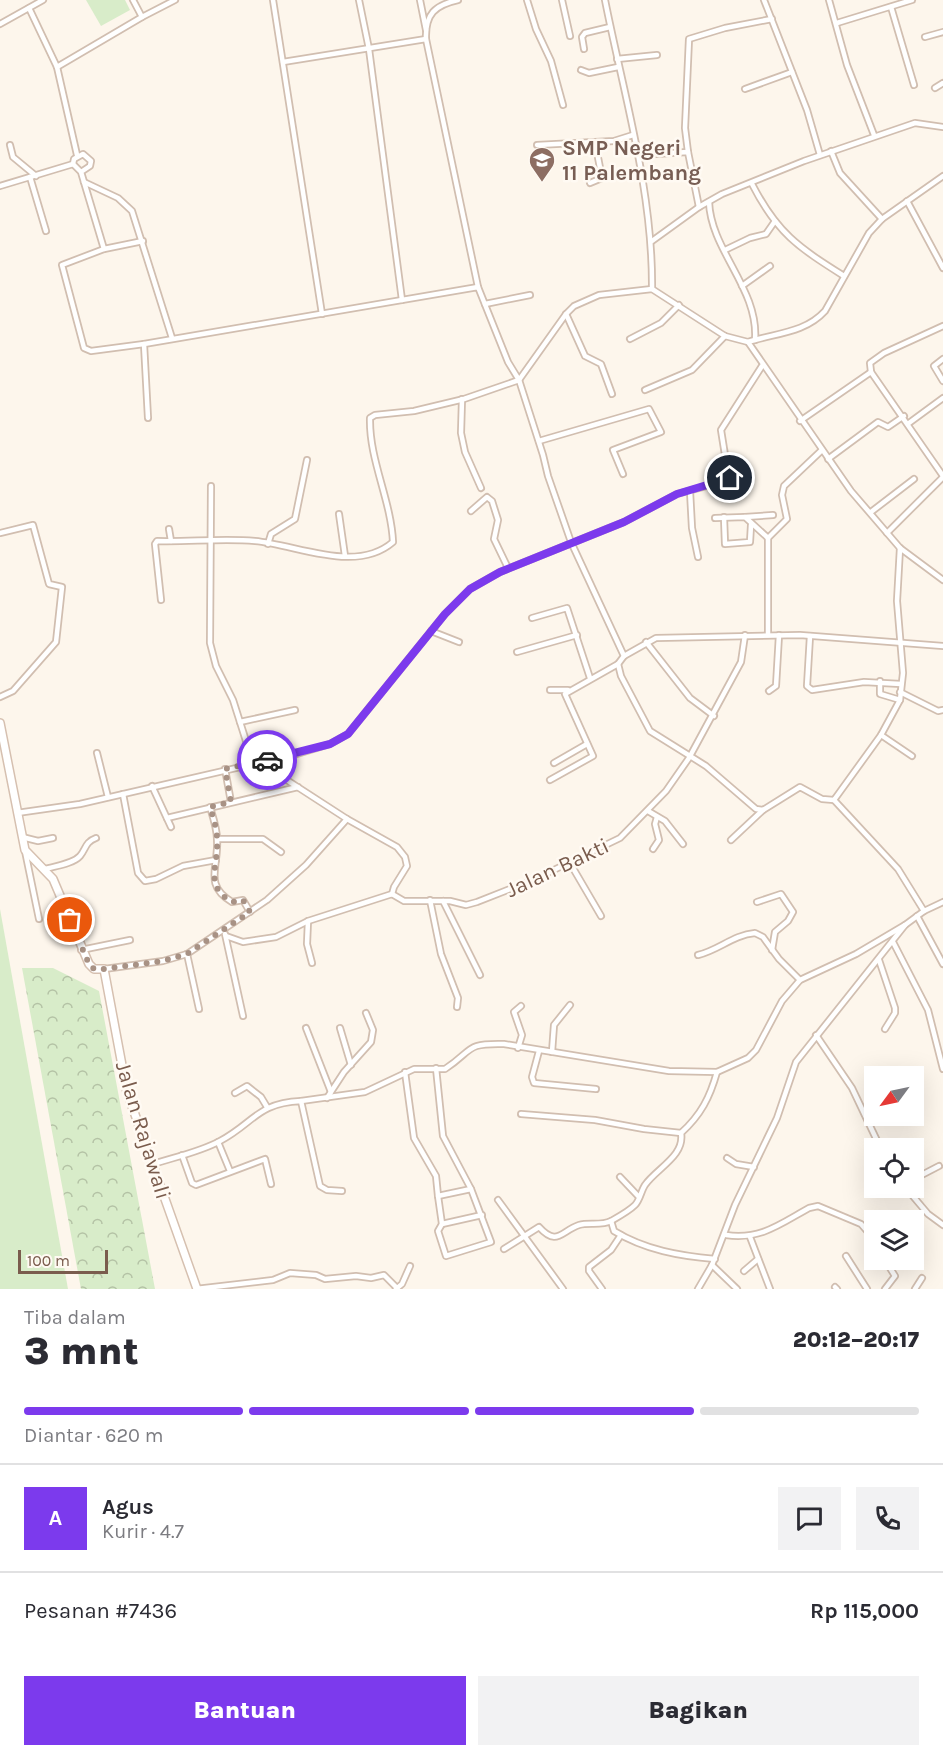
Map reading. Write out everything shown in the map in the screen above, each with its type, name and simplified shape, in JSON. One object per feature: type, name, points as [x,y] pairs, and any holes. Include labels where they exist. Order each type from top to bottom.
[{"type":"street","points":[[0,24],[43,0]]},
{"type":"street","points":[[133,0],[142,17]]},
{"type":"street","points":[[57,68],[142,17],[176,0]]},
{"type":"street","points":[[273,0],[322,314]]},
{"type":"street","points":[[360,0],[369,49],[402,300]]},
{"type":"street","points":[[420,0],[478,287],[508,362],[519,380],[571,542],[624,656]]},
{"type":"street","points":[[426,36],[433,11],[437,6],[458,0]]},
{"type":"street","points":[[527,0],[536,29],[551,61],[563,105]]},
{"type":"street","points":[[562,0],[570,36]]},
{"type":"street","points":[[605,0],[639,155],[652,241],[652,289]]},
{"type":"street","points":[[764,0],[792,72],[820,155]]},
{"type":"street","points":[[829,0],[847,65],[874,135]]},
{"type":"street","points":[[837,23],[912,0]]},
{"type":"street","points":[[891,7],[915,85]]},
{"type":"street","points":[[0,186],[73,164],[77,155],[57,68],[29,8]]},
{"type":"street","points":[[699,207],[685,128],[689,39],[704,33],[772,19]]},
{"type":"street","points":[[584,49],[582,37],[585,33],[610,27]]},
{"type":"street","points":[[925,37],[943,32]]},
{"type":"street","points":[[283,62],[369,49],[426,36]]},
{"type":"street","points":[[617,59],[657,55]]},
{"type":"street","points":[[581,70],[589,73],[618,67]]},
{"type":"street","points":[[745,89],[792,72]]},
{"type":"street","points":[[935,88],[943,83]]},
{"type":"street","points":[[652,241],[699,207],[820,155],[915,123],[943,127]]},
{"type":"street","points":[[537,145],[559,142],[614,141],[633,135]]},
{"type":"street","points":[[590,183],[602,178],[595,142]]},
{"type":"street","points":[[10,145],[13,157],[36,176]]},
{"type":"street","points":[[831,151],[840,173],[882,219]]},
{"type":"street","points":[[639,155],[688,152]]},
{"type":"street","points":[[77,155],[83,153],[91,161],[90,166],[81,172]]},
{"type":"street","points":[[73,164],[81,172],[104,249]]},
{"type":"street","points":[[161,600],[155,544],[157,541],[268,544],[345,556],[367,556],[383,550],[393,542],[392,522],[377,462],[370,418],[375,415],[414,411],[462,399],[519,380],[566,314],[574,306],[600,295],[652,289],[725,336],[748,342],[804,328],[815,321],[825,310],[869,233],[882,219],[943,176]]},
{"type":"street","points":[[30,177],[46,231]]},
{"type":"street","points":[[84,182],[118,198],[132,211],[172,338]]},
{"type":"street","points":[[752,183],[764,207],[799,248],[844,276]]},
{"type":"street","points":[[907,201],[943,268]]},
{"type":"street","points":[[709,202],[712,228],[742,285],[752,314],[755,340]]},
{"type":"street","points":[[724,250],[750,238],[766,234],[775,221]]},
{"type":"street","points":[[143,241],[104,249],[62,266],[84,348],[91,351],[144,344],[478,287]]},
{"type":"street","points":[[742,285],[770,266]]},
{"type":"street","points":[[485,304],[530,295]]},
{"type":"street","points":[[630,339],[661,323],[679,305]]},
{"type":"street","points":[[566,314],[585,356],[601,364],[612,394]]},
{"type":"street","points":[[887,533],[943,476],[909,423],[871,372],[870,363],[884,352],[943,326]]},
{"type":"street","points":[[645,390],[692,370],[725,336]]},
{"type":"street","points":[[748,342],[800,421],[851,491],[900,548],[943,580]]},
{"type":"street","points":[[144,344],[148,417]]},
{"type":"street","points":[[943,359],[934,366],[943,381]]},
{"type":"street","points":[[17,813],[47,810],[256,763],[330,744],[348,734],[431,631],[470,589],[508,568],[624,522],[666,499],[730,478],[720,430],[762,366]]},
{"type":"street","points":[[800,421],[871,372]]},
{"type":"street","points":[[909,423],[943,398]]},
{"type":"street","points":[[462,399],[461,433],[465,452],[481,488]]},
{"type":"street","points":[[539,441],[649,409],[661,432],[613,450],[623,474]]},
{"type":"street","points":[[828,459],[878,422],[888,427],[904,416]]},
{"type":"street","points":[[768,635],[768,538],[787,519],[782,495],[784,486],[822,450]]},
{"type":"street","points":[[268,544],[272,534],[295,519],[307,460]]},
{"type":"street","points":[[871,512],[914,480]]},
{"type":"street","points":[[211,486],[210,643],[216,666],[225,681],[256,763],[347,819],[397,846],[405,857],[407,866],[392,894],[308,921],[276,938],[243,942],[225,933]]},
{"type":"street","points":[[690,491],[692,528],[698,557]]},
{"type":"street","points":[[471,511],[487,497],[492,501],[498,520],[494,539],[508,568]]},
{"type":"street","points":[[339,514],[345,556]]},
{"type":"street","points":[[715,518],[773,514]]},
{"type":"street","points":[[724,517],[725,544],[750,542],[751,525]]},
{"type":"street","points":[[745,517],[751,525],[768,538]]},
{"type":"street","points":[[0,533],[33,525],[49,584],[62,587],[56,642],[13,691],[0,697]]},
{"type":"street","points":[[169,529],[171,541]]},
{"type":"street","points":[[834,800],[881,735],[900,700],[902,684],[897,601],[900,548]]},
{"type":"street","points":[[532,618],[565,606],[569,610],[590,678]]},
{"type":"street","points":[[431,631],[459,642]]},
{"type":"street","points":[[518,652],[577,635]]},
{"type":"street","name":"Jalan Bakti","points":[[392,894],[399,900],[430,900],[466,904],[477,902],[620,838],[648,811],[689,758],[714,716],[741,662],[745,635]]},
{"type":"street","points":[[769,691],[776,686],[779,635]]},
{"type":"street","points":[[550,690],[568,690],[618,664],[624,656],[656,638],[779,635],[899,640],[943,646]]},
{"type":"street","points":[[810,636],[807,686],[812,690],[880,681],[902,684]]},
{"type":"street","points":[[646,642],[690,698],[714,716]]},
{"type":"street","points":[[618,664],[621,676],[650,731],[689,758],[706,766],[756,809],[763,810]]},
{"type":"street","points":[[880,681],[880,694],[900,700]]},
{"type":"street","points":[[550,780],[590,759],[593,753],[566,699],[568,690]]},
{"type":"street","points":[[900,692],[938,711],[943,710]]},
{"type":"street","points":[[240,722],[295,711]]},
{"type":"street","points":[[0,723],[39,919]]},
{"type":"street","points":[[881,735],[912,756]]},
{"type":"street","points":[[554,763],[587,744]]},
{"type":"street","points":[[97,753],[108,797]]},
{"type":"street","points":[[225,769],[231,802]]},
{"type":"street","points":[[152,786],[171,827]]},
{"type":"street","points":[[167,818],[298,787]]},
{"type":"street","points":[[730,840],[763,810],[800,787],[822,799],[834,800],[898,869],[924,911]]},
{"type":"street","points":[[123,794],[138,873],[145,880],[156,879],[183,866],[216,860]]},
{"type":"street","points":[[210,807],[217,839],[214,884],[220,895],[232,902],[243,900],[250,912]]},
{"type":"street","points":[[648,811],[665,821],[683,844]]},
{"type":"street","points":[[653,849],[659,840],[655,824],[657,817]]},
{"type":"street","points":[[25,849],[53,879],[81,950],[91,967],[104,969],[163,961],[187,954],[225,933],[306,865],[347,819]]},
{"type":"street","points":[[22,837],[38,841],[53,838]]},
{"type":"street","points":[[45,869],[72,861],[80,856],[87,843],[96,838]]},
{"type":"street","points":[[217,839],[263,839],[281,852]]},
{"type":"street","points":[[570,862],[601,916]]},
{"type":"street","points":[[757,902],[781,894],[793,912],[792,917],[775,932],[772,950]]},
{"type":"street","points":[[430,900],[441,954],[458,998],[458,1007]]},
{"type":"street","points":[[443,901],[480,975]]},
{"type":"street","points":[[153,1164],[218,1142],[267,1107],[280,1102],[365,1092],[405,1072],[425,1067],[445,1069],[467,1049],[480,1043],[669,1071],[717,1072],[748,1058],[756,1050],[782,1001],[800,980],[856,954],[924,911],[943,902]]},
{"type":"street","points":[[917,916],[943,963]]},
{"type":"street","points":[[308,921],[307,944],[312,963]]},
{"type":"street","points":[[698,1289],[714,1262],[735,1206],[777,1118],[796,1062],[905,925]]},
{"type":"street","points":[[225,933],[243,1016]]},
{"type":"street","points":[[698,955],[713,952],[745,934],[755,933],[763,938],[800,980]]},
{"type":"street","points":[[81,950],[130,940]]},
{"type":"street","points":[[893,942],[928,1010],[943,1069]]},
{"type":"street","points":[[187,954],[199,1010]]},
{"type":"street","points":[[879,960],[895,1008],[895,1013],[885,1029]]},
{"type":"street","name":"Jalan Rajawali","points":[[104,969],[127,1092],[197,1289]]},
{"type":"street","points":[[552,1053],[554,1025],[570,1005]]},
{"type":"street","points":[[518,1048],[522,1035],[514,1012],[521,1006]]},
{"type":"street","points":[[327,1098],[371,1042],[373,1030],[366,1014]]},
{"type":"street","points":[[306,1028],[331,1092]]},
{"type":"street","points":[[339,1028],[351,1065]]},
{"type":"street","points":[[816,1035],[852,1088],[875,1138]]},
{"type":"street","points":[[539,1051],[532,1077],[534,1083],[596,1089]]},
{"type":"street","points":[[405,1072],[414,1138],[436,1176],[442,1224],[438,1231],[446,1256],[491,1242],[471,1189],[443,1136],[436,1068]]},
{"type":"street","points":[[504,1249],[539,1227],[548,1236],[554,1237],[567,1233],[576,1226],[611,1221],[636,1204],[654,1174],[677,1152],[681,1145],[681,1133],[704,1107],[712,1092],[717,1072]]},
{"type":"street","points":[[235,1093],[247,1086],[261,1097],[267,1107]]},
{"type":"street","points":[[301,1101],[320,1186],[327,1190],[342,1191]]},
{"type":"street","points":[[521,1114],[595,1120],[644,1130],[681,1133]]},
{"type":"street","points":[[218,1142],[230,1171]]},
{"type":"street","points":[[182,1155],[192,1183],[196,1185],[265,1159],[271,1184]]},
{"type":"street","points":[[727,1158],[736,1164],[754,1167]]},
{"type":"street","points":[[924,1174],[939,1166]]},
{"type":"street","points":[[620,1177],[639,1197]]},
{"type":"street","points":[[438,1197],[471,1189]]},
{"type":"street","points":[[914,1198],[928,1214],[943,1225]]},
{"type":"street","points":[[498,1200],[562,1288]]},
{"type":"street","points":[[726,1235],[750,1237],[759,1235],[809,1208],[819,1206],[861,1224],[864,1227]]},
{"type":"street","points":[[442,1224],[482,1215]]},
{"type":"street","points":[[611,1221],[614,1231],[621,1235],[679,1256],[714,1262],[737,1289]]},
{"type":"street","points":[[602,1289],[589,1269],[615,1245],[621,1235]]},
{"type":"street","points":[[750,1237],[770,1289]]},
{"type":"street","points":[[846,1256],[867,1289]]},
{"type":"street","points":[[744,1271],[758,1259]]},
{"type":"street","points":[[197,1289],[273,1280],[290,1273],[316,1275],[325,1279],[356,1276],[371,1278],[384,1275],[397,1288],[402,1284],[410,1266]]},
{"type":"street","points":[[885,1289],[895,1276],[890,1270]]},
{"type":"street","points":[[915,1289],[922,1278]]},
{"type":"street","points":[[890,1284],[895,1289]]},
{"type":"green space","points":[[86,0],[125,0],[130,10],[101,26]]},
{"type":"green space","points":[[0,909],[68,1289],[0,1289]]},
{"type":"green space","points":[[22,968],[53,968],[99,991],[155,1289],[81,1289]]},
{"type":"way so far","points":[[70,920],[81,950],[91,967],[104,969],[178,958],[219,934],[250,912],[243,900],[232,902],[220,895],[214,884],[217,839],[210,807],[231,802],[225,769],[267,760]]},
{"type":"place","name":"SMP Negeri 11 Palembang","points":[[542,183]]},
{"type":"route","points":[[267,760],[330,744],[348,734],[445,614],[470,589],[500,572],[624,522],[677,494],[725,482],[730,478]]}]
